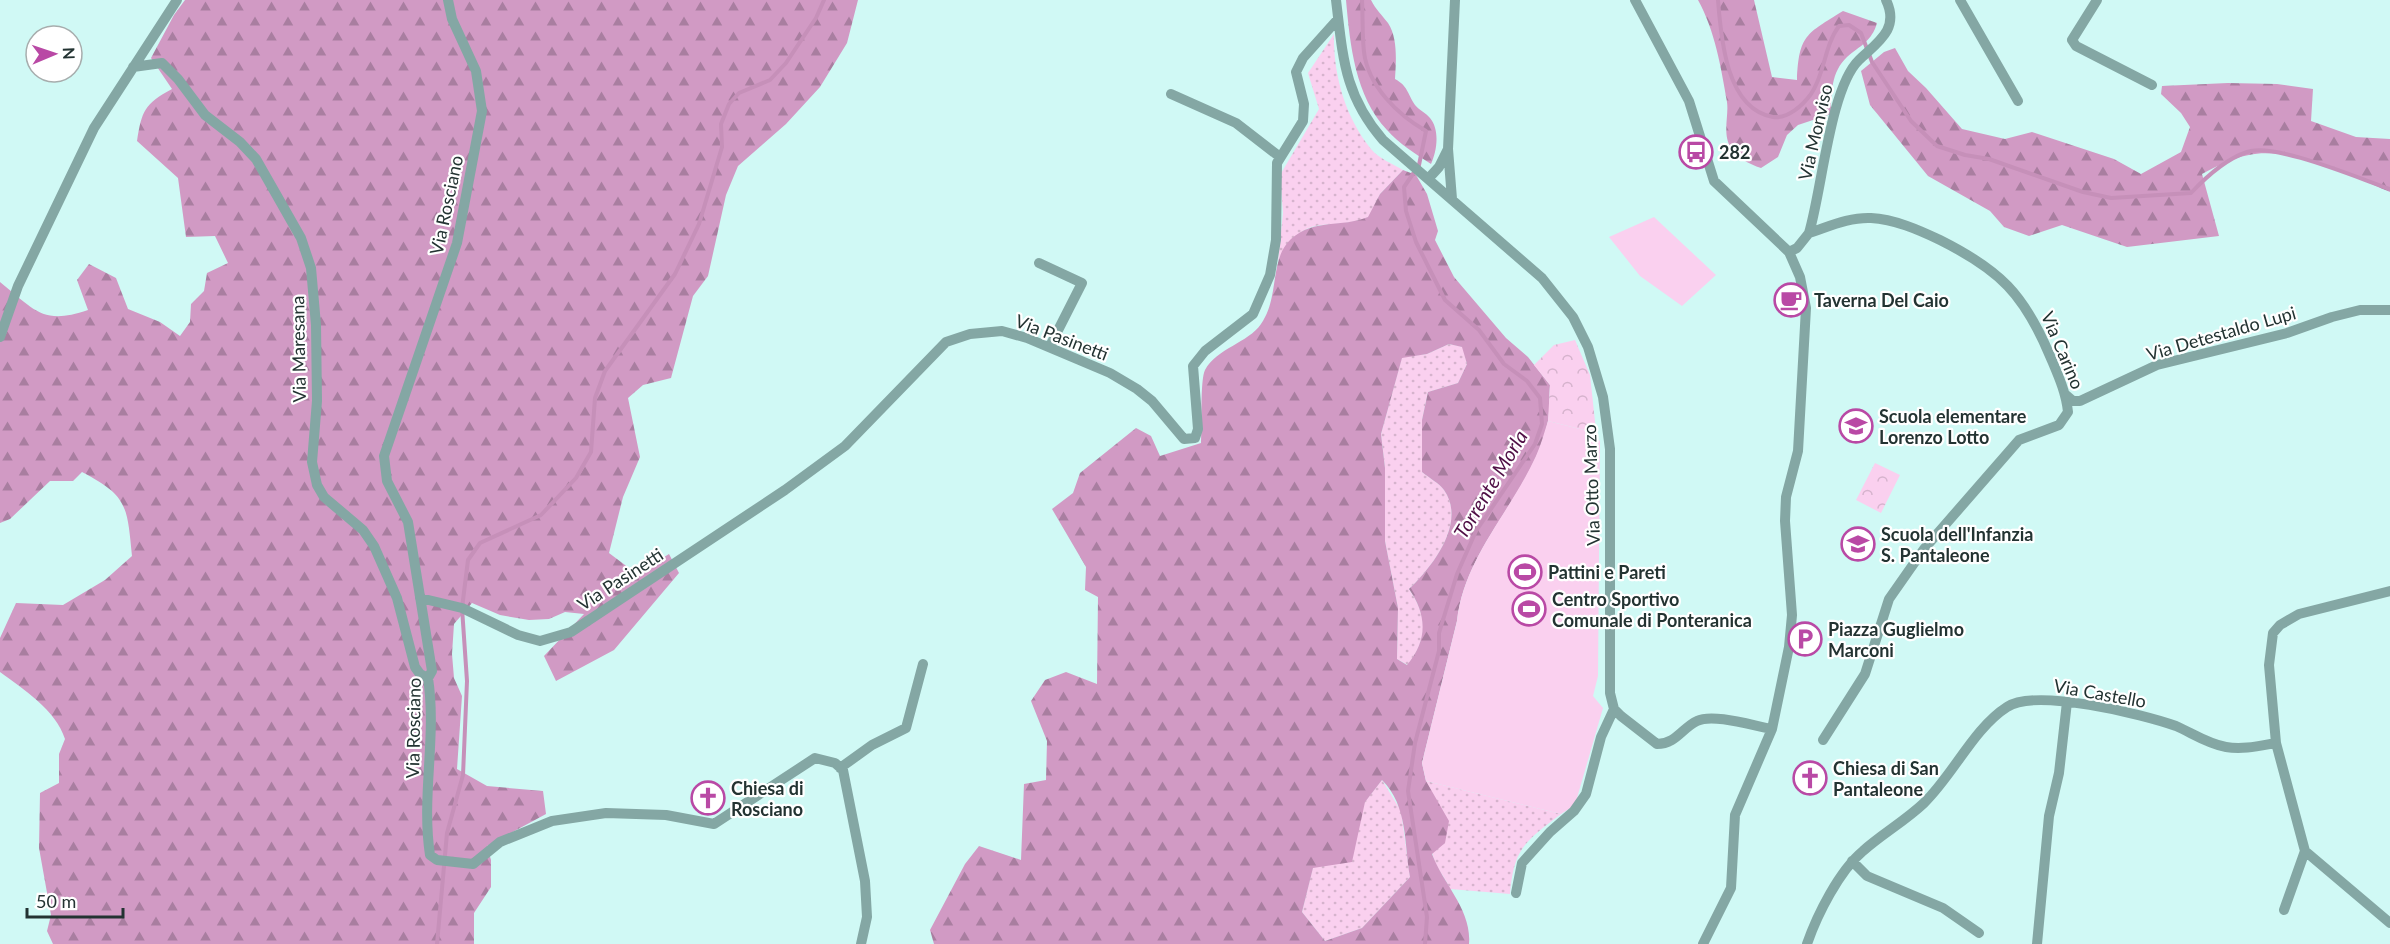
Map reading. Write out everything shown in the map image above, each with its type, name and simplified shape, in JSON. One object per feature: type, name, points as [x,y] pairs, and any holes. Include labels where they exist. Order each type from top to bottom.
[{"type":"street","points":[[0,337],[18,286],[94,128],[177,0]]},
{"type":"street","name":"Via Rosciano","points":[[448,0],[452,19],[476,71],[482,111],[457,243],[384,456],[387,481],[408,522],[432,671],[428,678],[431,735],[427,833],[430,855],[437,860],[473,864],[500,842],[552,821],[606,813],[666,815],[714,824],[815,758],[825,758],[840,768]]},
{"type":"street","name":"Via Otto Marzo","points":[[1336,0],[1346,73],[1354,99],[1368,122],[1409,162],[1556,293],[1573,317],[1596,371],[1610,449],[1610,693],[1614,708]]},
{"type":"street","points":[[1452,199],[1448,149],[1455,0]]},
{"type":"street","points":[[1635,0],[1689,101],[1714,181],[1789,252],[1800,277],[1806,308],[1798,451],[1786,497],[1785,521],[1792,615],[1789,647],[1772,729],[1735,815],[1731,888],[1703,944]]},
{"type":"street","name":"Via Monviso","points":[[1809,233],[1842,84],[1858,61],[1879,43],[1889,30],[1891,18],[1886,0]]},
{"type":"street","points":[[1960,0],[2018,101]]},
{"type":"street","points":[[2097,0],[2072,40],[2076,46],[2152,85]]},
{"type":"street","name":"Via Pasinetti","points":[[420,598],[462,608],[518,635],[540,641],[571,632],[785,490],[845,446],[946,342],[970,334],[1002,331],[1050,346],[1110,373],[1137,388],[1152,401],[1176,433],[1184,439],[1195,438],[1198,429],[1193,366],[1205,351],[1253,314],[1270,275],[1276,240],[1277,163],[1303,121],[1304,104],[1296,72],[1303,58],[1338,19]]},
{"type":"street","name":"Via Maresana","points":[[133,67],[162,63],[178,79],[205,115],[240,142],[256,159],[301,238],[311,268],[316,324],[317,401],[312,462],[317,485],[324,497],[363,530],[374,546],[397,598],[415,667],[424,678],[428,678]]},
{"type":"street","points":[[1171,94],[1236,123],[1280,156]]},
{"type":"street","points":[[1427,178],[1439,167],[1448,149]]},
{"type":"street","name":"Via Carino","points":[[1809,233],[1854,219],[1871,218],[1921,231],[1965,253],[1997,274],[2023,301],[2040,331],[2066,395],[2068,412],[2065,420],[2059,425],[2019,440],[1924,549],[1888,600],[1865,674],[1823,740]]},
{"type":"street","points":[[1789,252],[1797,248],[1809,233]]},
{"type":"street","points":[[1039,263],[1082,283],[1050,346]]},
{"type":"street","name":"Via Detestaldo Lupi","points":[[2066,395],[2073,401],[2080,401],[2157,365],[2287,333],[2360,310],[2390,310]]},
{"type":"street","points":[[2284,910],[2305,851],[2276,743],[2269,665],[2273,633],[2280,625],[2299,614],[2390,591]]},
{"type":"street","points":[[861,944],[867,917],[865,880],[843,770],[840,768],[872,745],[906,728],[923,664]]},
{"type":"street","name":"Via Castello","points":[[1807,944],[1815,922],[1852,861],[1923,804],[1988,723],[2006,707],[2018,701],[2033,699],[2067,702],[2148,718],[2225,747],[2240,749],[2276,743]]},
{"type":"street","points":[[2037,944],[2049,816],[2060,773],[2067,702]]},
{"type":"street","points":[[1516,893],[1522,863],[1537,844],[1574,812],[1586,794],[1601,737],[1614,708],[1657,744],[1673,740],[1696,721],[1711,717],[1772,729]]},
{"type":"street","points":[[2305,851],[2390,923]]},
{"type":"street","points":[[1852,861],[1867,876],[1943,908],[1979,933]]},
{"type":"green space","points":[[185,0],[858,0],[847,43],[820,87],[786,124],[738,166],[726,195],[708,276],[693,296],[671,378],[643,385],[628,398],[640,457],[623,497],[609,553],[637,574],[669,554],[679,573],[614,650],[556,681],[544,656],[584,614],[565,612],[549,619],[529,620],[500,615],[472,603],[454,624],[452,654],[454,678],[462,696],[457,769],[487,786],[543,791],[546,814],[487,846],[491,860],[491,887],[474,913],[474,944],[53,944],[47,931],[51,915],[39,848],[40,793],[59,783],[59,754],[65,739],[61,728],[47,710],[0,672],[0,638],[16,603],[63,605],[105,580],[132,556],[129,525],[122,504],[109,488],[82,472],[73,481],[50,481],[10,519],[0,523],[0,282],[40,312],[60,316],[72,314],[88,310],[77,280],[89,264],[116,278],[128,309],[160,322],[180,336],[190,322],[191,304],[204,291],[207,273],[228,263],[215,236],[186,237],[178,178],[137,141],[146,109],[155,99],[172,89],[151,58],[174,15]]},
{"type":"green space","points":[[1346,0],[1371,0],[1388,23],[1396,50],[1395,79],[1405,87],[1415,105],[1430,118],[1435,128],[1436,147],[1431,164],[1392,135],[1368,102],[1352,52]]},
{"type":"green space","points":[[1698,0],[1754,0],[1772,77],[1797,80],[1800,53],[1807,37],[1820,25],[1843,11],[1877,23],[1869,39],[1847,57],[1838,69],[1832,91],[1831,114],[1798,125],[1787,135],[1778,157],[1761,168],[1740,158],[1728,143],[1727,102],[1720,63],[1709,24]]},
{"type":"green space","points":[[1334,34],[1338,80],[1354,123],[1374,152],[1403,170],[1380,194],[1369,217],[1353,222],[1308,228],[1289,245],[1278,261],[1283,213],[1280,175],[1319,109],[1308,73]]},
{"type":"green space","points":[[1895,48],[1908,71],[1962,129],[2005,139],[2032,132],[2114,159],[2141,174],[2181,152],[2190,127],[2181,113],[2161,94],[2162,86],[2228,83],[2277,84],[2313,89],[2311,121],[2356,137],[2390,139],[2390,192],[2321,164],[2265,153],[2231,160],[2202,174],[2219,236],[2127,247],[2062,225],[2029,236],[2004,227],[1990,211],[1928,176],[1870,105],[1861,71],[1884,52]]},
{"type":"green space","points":[[1403,170],[1416,175],[1427,194],[1438,231],[1435,240],[1454,277],[1506,338],[1528,357],[1550,385],[1548,421],[1540,447],[1529,472],[1473,567],[1463,593],[1422,763],[1426,781],[1449,821],[1445,843],[1432,854],[1462,908],[1469,932],[1469,944],[934,944],[930,930],[965,864],[979,846],[1021,860],[1024,784],[1046,780],[1047,741],[1031,701],[1045,680],[1066,672],[1097,684],[1098,597],[1085,590],[1086,567],[1052,509],[1073,493],[1080,473],[1136,428],[1151,436],[1160,456],[1201,443],[1205,370],[1217,356],[1255,331],[1261,324],[1271,302],[1277,268],[1284,247],[1300,232],[1309,228],[1368,217],[1380,194]],"holes":[[[1449,344],[1462,347],[1467,364],[1458,383],[1428,392],[1422,420],[1422,472],[1444,490],[1450,503],[1451,516],[1444,544],[1427,569],[1409,589],[1419,608],[1423,627],[1419,646],[1407,665],[1397,659],[1398,608],[1385,541],[1385,468],[1381,434],[1402,358],[1427,354]],[[1382,780],[1390,790],[1401,813],[1410,877],[1362,928],[1325,941],[1302,912],[1313,868],[1352,862],[1365,802]]]},
{"type":"green space","points":[[1654,217],[1716,275],[1682,306],[1640,276],[1609,237]]},
{"type":"green space","points":[[1575,340],[1590,375],[1597,440],[1588,431],[1548,421],[1550,385],[1534,365],[1554,345]]},
{"type":"green space","points":[[1449,344],[1463,347],[1467,364],[1458,383],[1428,392],[1422,420],[1422,472],[1444,490],[1450,503],[1451,516],[1444,544],[1427,569],[1409,589],[1420,609],[1423,627],[1419,645],[1408,665],[1397,659],[1398,608],[1385,541],[1385,468],[1381,434],[1402,357],[1427,354]]},
{"type":"green space","name":"Centro Sportivo Comunale di Ponteranica","points":[[1548,421],[1588,431],[1600,441],[1598,676],[1593,696],[1603,708],[1575,805],[1561,814],[1426,781],[1422,763],[1461,598],[1478,556],[1538,452]]},
{"type":"green space","points":[[1875,463],[1900,475],[1881,513],[1856,500]]},
{"type":"green space","points":[[1382,780],[1401,811],[1410,877],[1362,928],[1325,941],[1302,912],[1313,867]]},
{"type":"green space","points":[[1426,781],[1561,814],[1524,846],[1515,865],[1510,894],[1450,889],[1436,865],[1431,847]]},
{"type":"waterway","points":[[437,944],[447,833],[463,775],[467,681],[462,608],[468,560],[480,543],[541,515],[576,478],[591,452],[595,398],[605,371],[675,274],[699,224],[722,147],[721,124],[729,104],[739,93],[770,80],[786,63],[816,18],[824,0]]},
{"type":"waterway","name":"Torrente Morla","points":[[1362,0],[1364,52],[1371,76],[1395,108],[1426,131],[1419,165],[1404,187],[1406,211],[1416,242],[1445,300],[1479,330],[1504,364],[1527,381],[1540,398],[1542,424],[1535,444],[1476,531],[1457,574],[1439,633],[1439,651],[1415,743],[1408,791],[1427,917],[1425,944]]},
{"type":"waterway","points":[[1718,0],[1724,52],[1736,86],[1745,101],[1757,111],[1773,117],[1790,114],[1808,98],[1816,86],[1834,34],[1839,26],[1849,25],[1861,33],[1872,62],[1911,121],[1937,146],[1965,155],[1989,159],[2083,192],[2111,198],[2191,193],[2232,159],[2247,152],[2260,150],[2296,157],[2390,189]]},
{"type":"place","name":"282","points":[[1696,152]]},
{"type":"place","name":"Taverna Del Caio","points":[[1791,300]]},
{"type":"place","name":"Scuola elementare Lorenzo Lotto","points":[[1856,426]]},
{"type":"place","name":"Scuola dell'Infanzia S. Pantaleone","points":[[1858,544]]},
{"type":"place","name":"Pattini e Pareti","points":[[1525,572]]},
{"type":"place","name":"Centro Sportivo Comunale di Ponteranica","points":[[1529,609]]},
{"type":"place","name":"Piazza Guglielmo Marconi","points":[[1805,639]]},
{"type":"place","name":"Chiesa di San Pantaleone","points":[[1810,778]]},
{"type":"place","name":"Chiesa di Rosciano","points":[[708,798]]}]
